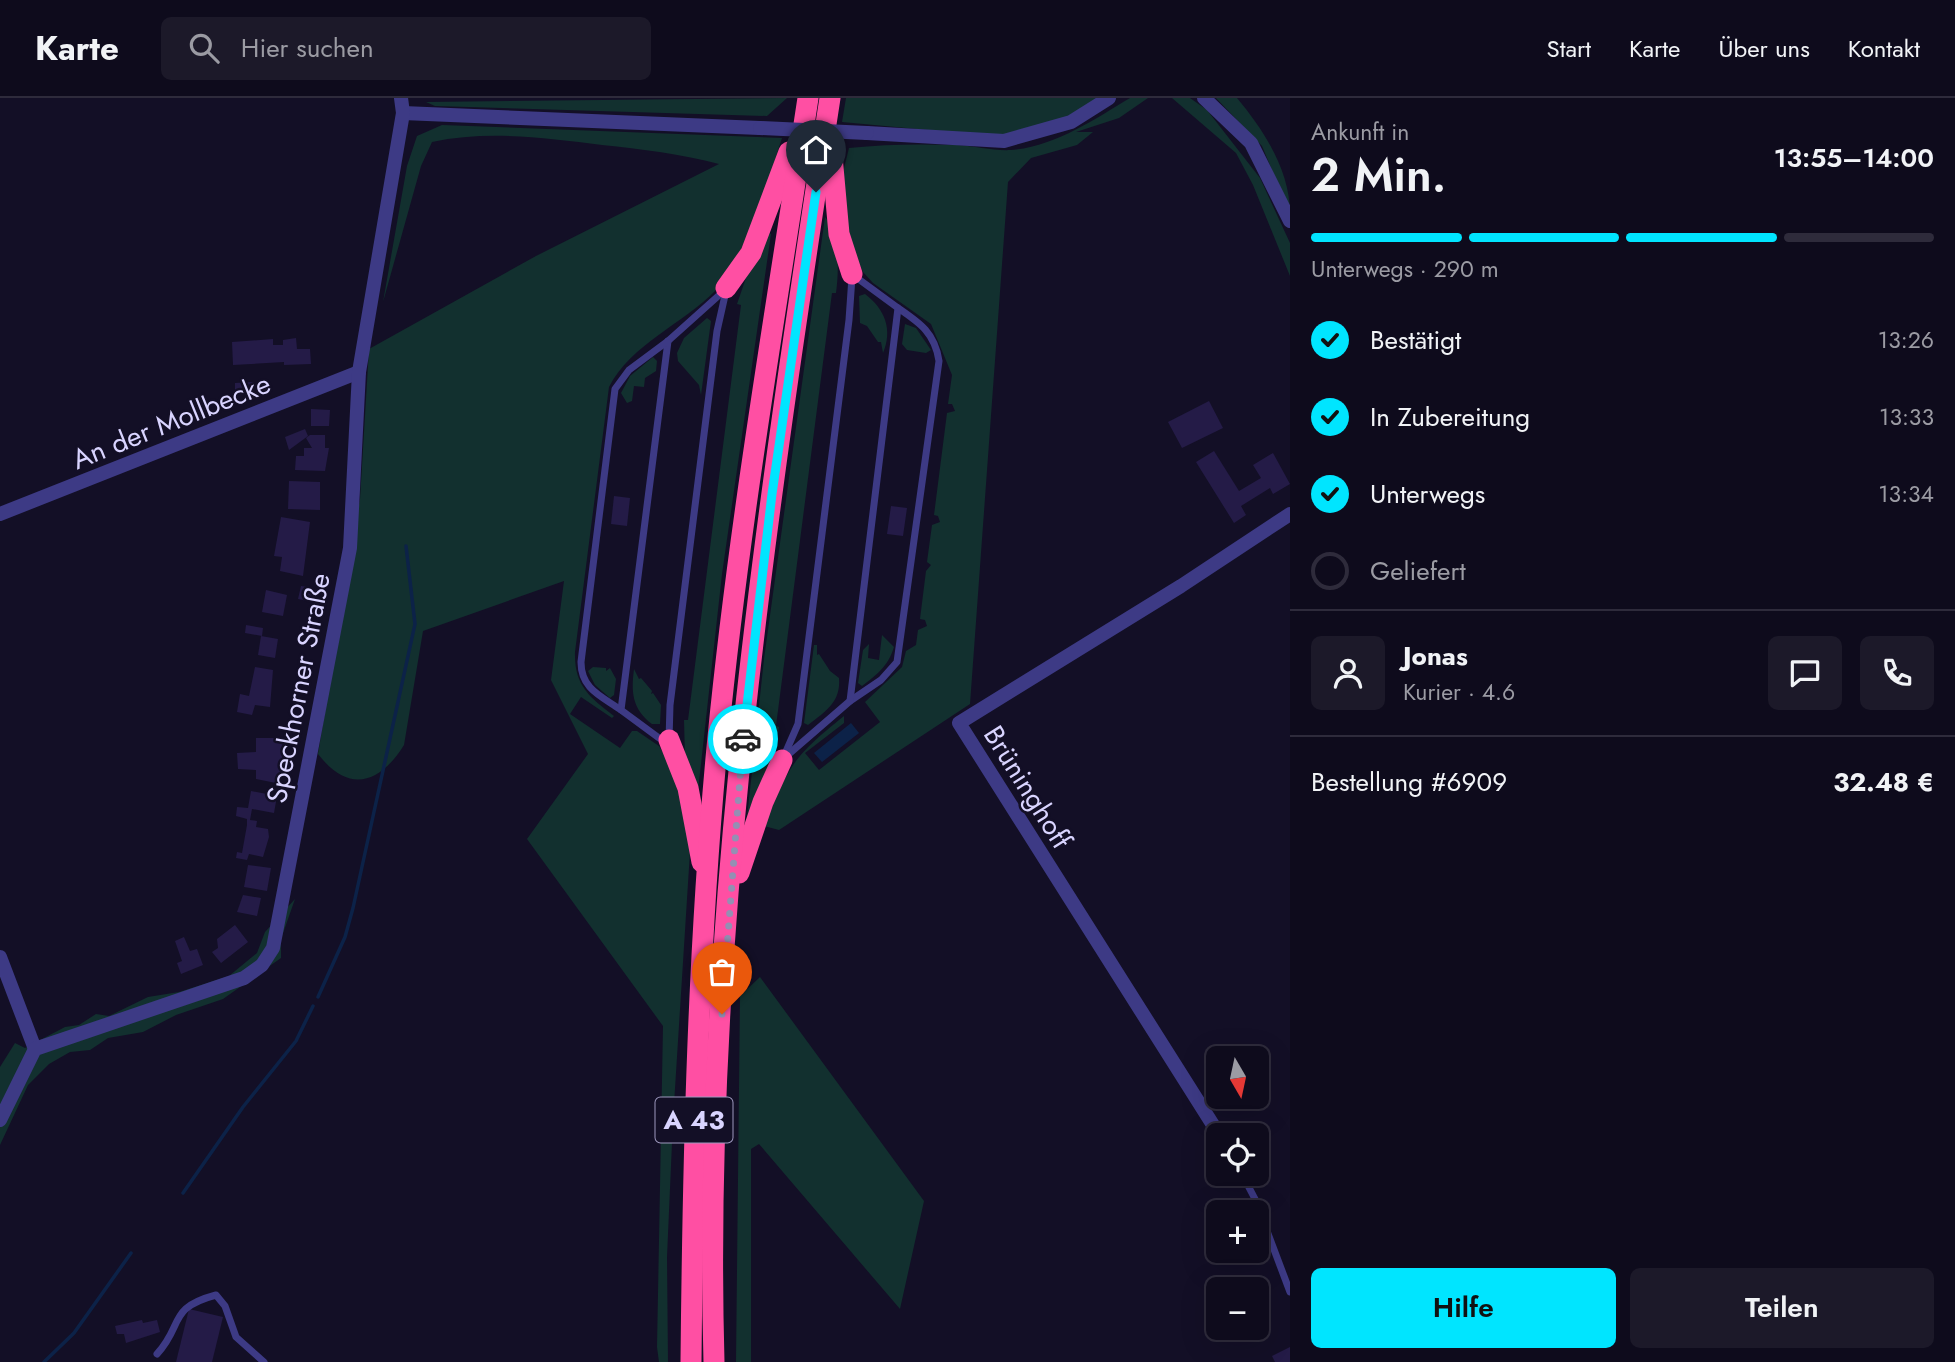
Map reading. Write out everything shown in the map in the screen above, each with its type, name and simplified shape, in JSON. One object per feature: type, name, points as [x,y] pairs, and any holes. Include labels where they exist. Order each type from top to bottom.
[{"type":"highway","points":[[830,100],[832,188],[839,234],[852,274]]},
{"type":"highway","name":"A 43","points":[[714,1362],[716,1116],[736,807],[761,575],[830,100]]},
{"type":"highway","points":[[726,288],[751,253],[807,103]]},
{"type":"highway","name":"A 43","points":[[691,1362],[693,1128],[718,737],[742,537],[807,103]]},
{"type":"highway","points":[[668,740],[688,788],[707,894]]},
{"type":"highway","points":[[728,912],[763,802],[782,760]]},
{"type":"street","points":[[402,105],[1003,141],[1071,122],[1109,98]]},
{"type":"street","points":[[1203,98],[1251,143],[1290,221]]},
{"type":"street","name":"Speckhorner Straße","points":[[35,1049],[244,978],[262,965],[273,948],[350,548],[359,372],[402,105]]},
{"type":"street","name":"An der Mollbecke","points":[[0,514],[359,372]]},
{"type":"street","name":"Brüninghoff","points":[[1212,1123],[959,723],[1181,586],[1290,514]]},
{"type":"street","points":[[0,957],[35,1049],[0,1120]]},
{"type":"lane","points":[[782,760],[850,701],[881,680],[897,662],[939,361],[937,347],[925,326],[852,274]]},
{"type":"lane","points":[[782,760],[798,724],[849,320],[852,274]]},
{"type":"lane","points":[[726,288],[717,331],[670,705],[668,740],[659,738],[588,688],[581,674],[613,405],[620,380],[726,288]]},
{"type":"lane","points":[[850,701],[898,308]]},
{"type":"lane","points":[[621,710],[668,341]]},
{"type":"lane","points":[[1248,1186],[1290,1292]]},
{"type":"lane","points":[[157,1354],[167,1343],[183,1309],[196,1300],[215,1295],[225,1306],[236,1337],[264,1362]]},
{"type":"green space","points":[[787,98],[767,116],[435,106],[426,102]]},
{"type":"green space","points":[[846,98],[1104,98],[1070,119],[1003,137],[842,122]]},
{"type":"green space","points":[[1130,98],[1148,98],[1119,118],[1076,132],[1093,132],[1077,145],[1031,158],[1008,182],[970,704],[779,830],[764,826],[787,775],[803,753],[814,742],[844,716],[844,723],[805,753],[819,770],[880,722],[865,702],[902,667],[906,651],[916,645],[918,630],[927,626],[925,620],[920,619],[926,571],[931,565],[927,562],[932,525],[940,522],[938,516],[934,515],[947,413],[955,411],[952,404],[948,404],[952,375],[931,324],[873,283],[863,272],[850,244],[841,180],[849,148],[917,144],[1005,150],[1027,148],[1074,131]]},
{"type":"green space","points":[[1172,98],[1190,98],[1207,110],[1260,178],[1290,243],[1290,276],[1253,185],[1236,153]]},
{"type":"green space","points":[[1216,98],[1237,98],[1256,123],[1280,166],[1289,197],[1290,213],[1262,146]]},
{"type":"green space","points":[[442,125],[782,138],[750,237],[730,274],[703,302],[630,358],[609,387],[575,652],[580,682],[597,703],[614,716],[612,718],[581,697],[570,714],[620,748],[632,731],[637,731],[659,746],[675,771],[691,836],[667,1257],[668,1362],[659,1362],[657,1347],[663,1026],[527,839],[588,754],[551,680],[564,581],[423,631],[404,745],[384,769],[374,776],[352,779],[341,775],[318,754],[360,499],[369,349],[536,256],[719,164],[661,152],[538,138],[474,136],[432,142],[421,166],[383,302],[407,166],[417,136]]},
{"type":"green space","points":[[825,217],[836,243],[836,293],[832,293],[773,765],[747,818],[764,659]]},
{"type":"green space","points":[[768,233],[771,234],[722,574],[698,791],[685,758],[684,720],[688,720],[741,305],[737,304],[748,272]]},
{"type":"green space","points":[[865,294],[878,306],[885,321],[887,336],[883,353],[881,342],[878,342],[867,326],[860,323],[859,296]]},
{"type":"green space","points":[[707,318],[711,321],[701,395],[699,385],[678,361],[677,353],[684,338]]},
{"type":"green space","points":[[905,324],[916,328],[931,350],[926,353],[907,350],[902,344]]},
{"type":"green space","points":[[653,357],[657,361],[656,371],[645,378],[644,387],[634,386],[632,401],[627,403],[621,393],[630,376]]},
{"type":"green space","points":[[882,635],[894,647],[881,670],[862,686],[858,683],[863,650],[869,644],[868,658],[879,660]]},
{"type":"green space","points":[[814,645],[817,645],[817,655],[819,654],[830,671],[839,678],[839,686],[835,700],[808,725],[804,723]]},
{"type":"green space","points":[[593,667],[606,668],[606,671],[610,668],[616,679],[614,695],[610,698],[595,685],[588,671]]},
{"type":"green space","points":[[634,669],[661,705],[660,724],[652,724],[645,718],[634,700]]},
{"type":"green space","points":[[295,899],[281,939],[281,958],[223,999],[176,1015],[143,1032],[108,1038],[90,1050],[70,1052],[49,1064],[28,1085],[0,1145],[0,1067],[15,1043],[25,1048],[65,1027],[79,1025],[96,1014],[109,1016],[148,997],[179,992],[229,976],[257,953],[265,932]]},
{"type":"green space","points":[[760,977],[924,1201],[900,1309],[759,1144],[751,1149],[751,1362],[736,1362],[740,996]]},
{"type":"water","points":[[851,723],[859,733],[822,762],[814,753]]},
{"type":"building","points":[[296,338],[297,349],[310,349],[311,364],[284,365],[284,362],[233,365],[232,342],[273,339],[273,345],[283,345],[283,340]]},
{"type":"building","points":[[254,382],[254,394],[235,395],[235,383]]},
{"type":"building","points":[[1209,401],[1223,428],[1182,448],[1168,422]]},
{"type":"building","points":[[311,409],[330,410],[329,426],[311,426]]},
{"type":"building","points":[[305,429],[308,436],[289,450],[285,437]]},
{"type":"building","points":[[310,435],[325,435],[325,448],[329,448],[325,471],[295,470],[296,456],[304,456],[304,448],[312,448],[306,438]]},
{"type":"building","points":[[1214,451],[1239,491],[1261,478],[1253,465],[1273,453],[1290,484],[1273,494],[1270,488],[1241,506],[1246,515],[1234,523],[1196,462]]},
{"type":"building","points":[[289,481],[320,482],[320,510],[288,509]]},
{"type":"building","points":[[614,496],[630,498],[627,526],[611,524]]},
{"type":"building","points":[[891,506],[907,508],[903,536],[887,534]]},
{"type":"building","points":[[281,517],[310,522],[303,576],[280,571],[282,557],[274,556]]},
{"type":"building","points":[[301,586],[314,588],[312,602],[298,599]]},
{"type":"building","points":[[266,590],[287,595],[283,616],[262,612]]},
{"type":"building","points":[[246,625],[263,628],[262,636],[245,633]]},
{"type":"building","points":[[261,636],[278,639],[275,658],[258,655]]},
{"type":"building","points":[[255,667],[273,670],[270,707],[255,705],[252,715],[237,712],[240,694],[249,696]]},
{"type":"building","points":[[256,738],[283,738],[281,784],[256,779],[256,770],[238,769],[237,753],[256,752]]},
{"type":"building","points":[[251,791],[277,796],[274,813],[252,809],[250,820],[257,821],[256,827],[268,829],[269,837],[263,857],[249,854],[247,860],[236,858],[237,852],[242,853],[247,819],[236,816],[237,807],[248,808]]},
{"type":"building","points":[[248,865],[271,868],[267,891],[244,887]]},
{"type":"building","points":[[243,895],[261,898],[257,916],[237,912]]},
{"type":"building","points":[[235,925],[248,942],[221,963],[212,952],[218,948],[217,939]]},
{"type":"building","points":[[184,937],[190,951],[197,949],[203,965],[181,974],[177,963],[182,961],[175,941]]},
{"type":"building","points":[[189,1309],[223,1317],[212,1362],[176,1362]]},
{"type":"building","points":[[142,1320],[143,1323],[157,1320],[160,1332],[126,1343],[124,1334],[117,1334],[115,1326]]},
{"type":"building","points":[[1290,1347],[1290,1362],[1275,1362],[1272,1356]]},
{"type":"waterway","points":[[318,997],[345,937],[353,908],[415,624],[406,546]]},
{"type":"waterway","points":[[183,1193],[243,1107],[296,1041],[313,1006]]},
{"type":"waterway","points":[[44,1362],[74,1333],[131,1253]]},
{"type":"way so far","points":[[722,1014],[733,832],[743,739]]},
{"type":"route","points":[[743,739],[772,494],[816,192]]}]
